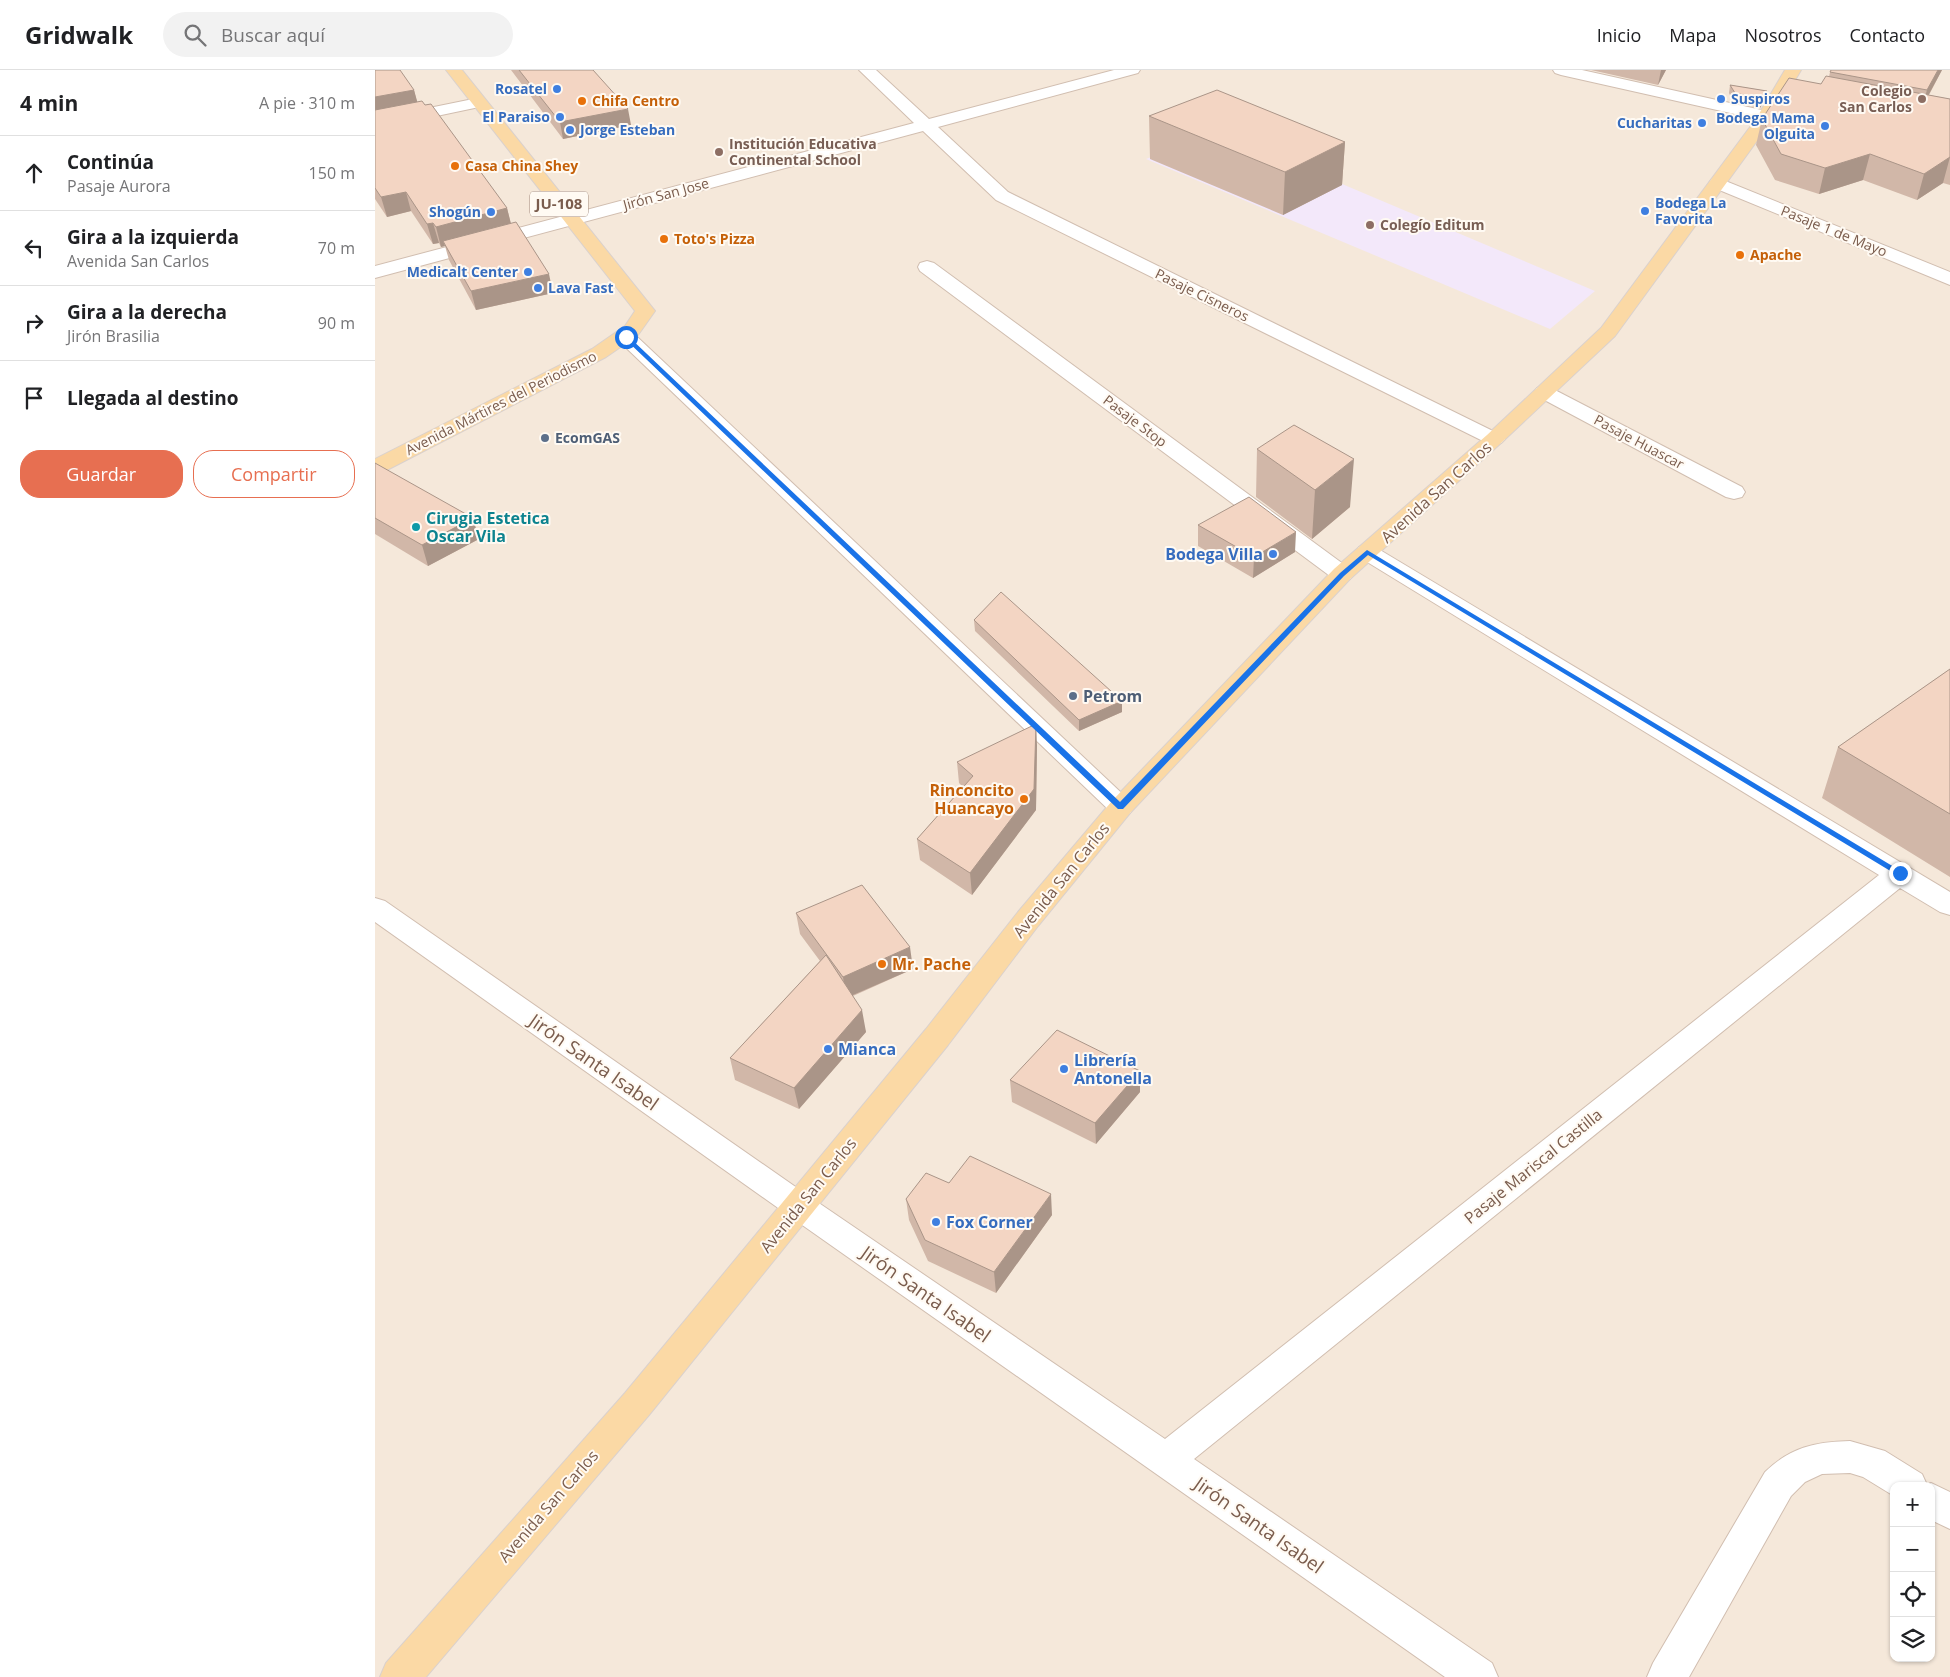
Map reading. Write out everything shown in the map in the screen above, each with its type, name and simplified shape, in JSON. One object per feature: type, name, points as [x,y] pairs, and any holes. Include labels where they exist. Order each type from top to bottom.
[{"type":"main road","name":"JU-108","points":[[455,70],[478,103],[645,311],[640,323],[626,337]]},
{"type":"main road","name":"Avenida San Carlos","points":[[400,1677],[637,1404],[937,1037],[1028,919],[1121,807],[1342,574],[1495,439],[1608,332],[1792,83]]},
{"type":"main road","name":"Avenida Mártires del Periodismo","points":[[375,467],[599,353],[626,337]]},
{"type":"street","name":"Pasaje Cisneros","points":[[867,70],[1003,196],[1495,439]]},
{"type":"street","name":"Jirón San Jose","points":[[375,272],[1132,70]]},
{"type":"street","points":[[1561,70],[1766,116]]},
{"type":"street","points":[[375,124],[478,103]]},
{"type":"street","name":"Pasaje 1 de Mayo","points":[[1718,183],[1950,279]]},
{"type":"street","name":"Pasaje Stop","points":[[927,268],[1342,574]]},
{"type":"street","points":[[626,337],[1121,807]]},
{"type":"street","name":"Pasaje Huascar","points":[[1544,392],[1734,492]]},
{"type":"street","points":[[1367,552],[1950,905]]},
{"type":"street","name":"Pasaje Mariscal Castilla","points":[[1166,1460],[1900,873]]},
{"type":"street","name":"Jirón Santa Isabel","points":[[375,908],[799,1206],[1478,1677]]},
{"type":"street","points":[[1667,1677],[1778,1484],[1792,1470],[1820,1458],[1850,1457],[1872,1463],[1903,1482]]},
{"type":"street","points":[[1935,1503],[1950,1512]]},
{"type":"shaded area","points":[[375,70],[1950,70],[1950,1677],[375,1677]]},
{"type":"shaded area","name":"Colegío Editum","points":[[1217,131],[1595,291],[1550,329],[1146,159]]},
{"type":"building","points":[[375,70],[400,70],[414,90],[375,97]]},
{"type":"building","points":[[519,70],[593,70],[628,109],[560,122]]},
{"type":"building","points":[[1831,70],[1938,70],[1927,90],[1830,72]]},
{"type":"building","points":[[1826,76],[1950,99],[1950,157],[1924,174],[1870,154],[1825,168],[1781,154],[1762,119],[1789,78],[1821,84]]},
{"type":"building","points":[[1730,85],[1767,91],[1762,99],[1735,93]]},
{"type":"building","points":[[1217,90],[1345,142],[1285,172],[1149,116]]},
{"type":"building","points":[[422,101],[425,105],[431,104],[507,208],[436,227],[433,223],[427,224],[406,192],[381,197],[375,188],[375,110]]},
{"type":"building","points":[[516,222],[549,274],[471,291],[443,241]]},
{"type":"building","points":[[1294,425],[1354,459],[1315,490],[1257,449]]},
{"type":"building","points":[[375,463],[473,518],[422,545],[375,518]]},
{"type":"building","points":[[1249,497],[1296,532],[1254,557],[1198,525]]},
{"type":"building","points":[[1001,592],[1122,701],[1079,720],[974,620]]},
{"type":"building","points":[[1950,669],[1950,814],[1838,747]]},
{"type":"building","points":[[1036,724],[1034,789],[970,873],[917,839],[973,776],[957,762]]},
{"type":"building","points":[[862,885],[910,947],[843,977],[796,913]]},
{"type":"building","points":[[826,955],[862,1010],[794,1088],[730,1058]]},
{"type":"building","points":[[1057,1030],[1140,1071],[1095,1123],[1010,1080]]},
{"type":"building","points":[[970,1156],[1051,1194],[994,1272],[925,1240],[906,1199],[926,1173],[949,1183]]},
{"type":"place","name":"Rosatel","points":[[557,89]]},
{"type":"place","name":"Suspiros","points":[[1721,99]]},
{"type":"place","name":"Colegio San Carlos","points":[[1922,99]]},
{"type":"place","name":"Chifa Centro","points":[[582,101]]},
{"type":"place","name":"El Paraiso","points":[[560,117]]},
{"type":"place","name":"Cucharitas","points":[[1702,123]]},
{"type":"place","name":"Bodega Mama Olguita","points":[[1825,126]]},
{"type":"place","name":"Jorge Esteban","points":[[570,130]]},
{"type":"place","name":"Institución Educativa Continental School","points":[[719,152]]},
{"type":"place","name":"Casa China Shey","points":[[455,166]]},
{"type":"place","name":"Bodega La Favorita","points":[[1645,211]]},
{"type":"place","name":"Shogún","points":[[491,212]]},
{"type":"place","name":"Colegío Editum","points":[[1370,225]]},
{"type":"place","name":"Toto's Pizza","points":[[664,239]]},
{"type":"place","name":"Apache","points":[[1740,255]]},
{"type":"place","name":"Medicalt Center","points":[[528,272]]},
{"type":"place","name":"Lava Fast","points":[[538,288]]},
{"type":"place","name":"EcomGAS","points":[[545,438]]},
{"type":"place","name":"Cirugia Estetica Oscar Vila","points":[[416,527]]},
{"type":"place","name":"Bodega Villa","points":[[1273,554]]},
{"type":"place","name":"Petrom","points":[[1073,696]]},
{"type":"place","name":"Rinconcito Huancayo","points":[[1024,799]]},
{"type":"place","name":"Mr. Pache","points":[[882,964]]},
{"type":"place","name":"Mianca","points":[[828,1049]]},
{"type":"place","name":"Librería Antonella","points":[[1064,1069]]},
{"type":"place","name":"Fox Corner","points":[[936,1222]]},
{"type":"route","points":[[626,337],[1121,807],[1342,574],[1367,552],[1900,873]]}]
